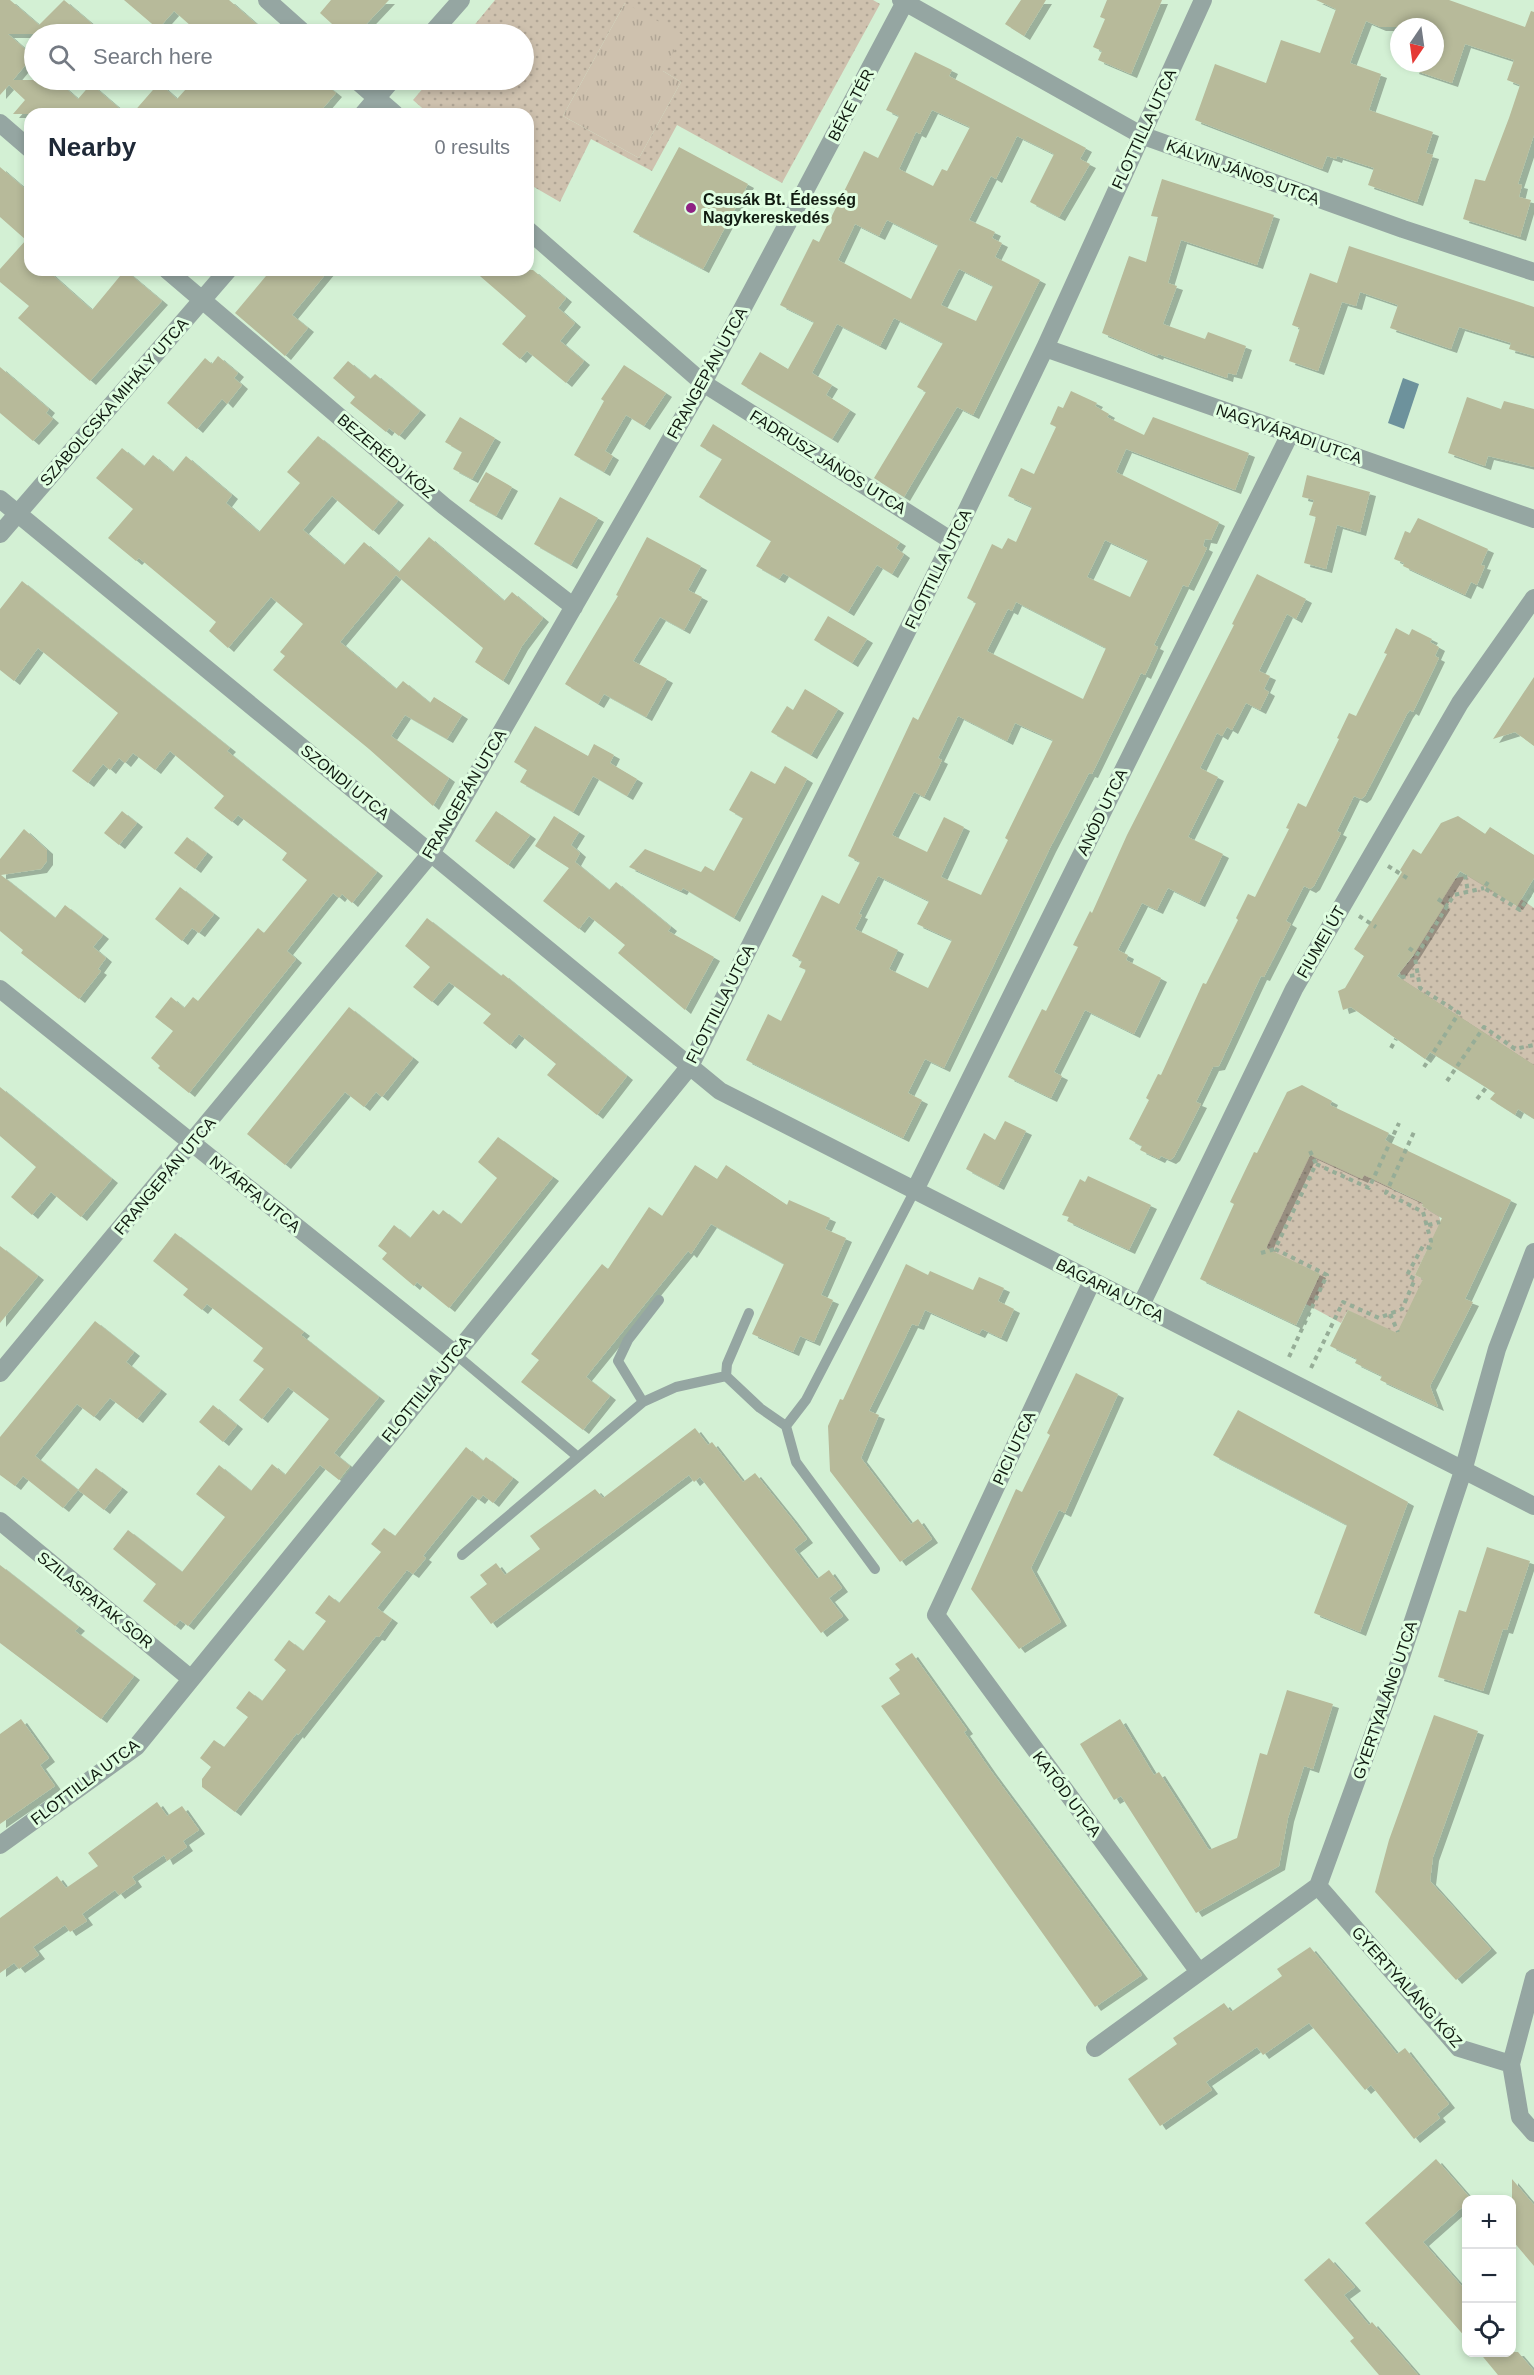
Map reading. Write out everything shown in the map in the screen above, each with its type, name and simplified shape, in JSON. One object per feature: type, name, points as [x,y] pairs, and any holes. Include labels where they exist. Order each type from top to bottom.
[{"type":"street","points":[[267,0],[294,24]]},
{"type":"street","points":[[440,24],[461,0]]},
{"type":"street","name":"FLOTTILLA UTCA","points":[[0,1845],[136,1747],[454,1353],[690,1066],[952,541],[1045,348],[1203,0]]},
{"type":"street","name":"KÁLVIN JÁNOS UTCA","points":[[903,1],[1141,135],[1403,229],[1534,272]]},
{"type":"street","name":"BÉKE TÉR","points":[[795,211],[903,1]]},
{"type":"street","points":[[367,90],[388,108]]},
{"type":"street","points":[[368,108],[383,90]]},
{"type":"street","points":[[0,123],[24,145]]},
{"type":"street","name":"FRANGEPÁN UTCA","points":[[0,1373],[432,852],[703,383],[795,211]]},
{"type":"street","points":[[534,235],[703,383]]},
{"type":"street","name":"BEZERÉDJ KÖZ","points":[[173,276],[444,506],[574,607]]},
{"type":"street","name":"SZABOLCSKA MIHÁLY UTCA","points":[[0,534],[223,276]]},
{"type":"street","name":"NAGYVÁRADI UTCA","points":[[1045,348],[1534,519]]},
{"type":"street","name":"FADRUSZ JÁNOS UTCA","points":[[703,383],[952,541]]},
{"type":"street","name":"ANÓD UTCA","points":[[915,1190],[1290,434]]},
{"type":"street","name":"SZONDI UTCA","points":[[0,500],[432,852],[690,1066]]},
{"type":"street","name":"FIUMEI ÚT","points":[[1141,1305],[1294,989],[1460,703],[1534,598]]},
{"type":"street","name":"NYÁRFA UTCA","points":[[0,989],[454,1353]]},
{"type":"street","name":"BAGARIA UTCA","points":[[690,1066],[720,1091],[1534,1506]]},
{"type":"street","name":"GYERTYALÁNG UTCA","points":[[1318,1886],[1397,1669],[1463,1471],[1497,1349],[1534,1252]]},
{"type":"street","name":"PICI UTCA","points":[[936,1615],[1092,1281]]},
{"type":"street","name":"SZILASPATAK SOR","points":[[0,1521],[190,1678]]},
{"type":"street","name":"KATÓD UTCA","points":[[936,1615],[1199,1972]]},
{"type":"street","points":[[1095,2048],[1318,1886]]},
{"type":"street","name":"GYERTYALÁNG KÖZ","points":[[1318,1886],[1459,2048],[1511,2064]]},
{"type":"street","points":[[1534,1978],[1511,2064],[1520,2117],[1534,2133]]},
{"type":"lane","points":[[786,1426],[806,1400],[915,1190]]},
{"type":"lane","points":[[643,1402],[618,1361],[628,1340],[659,1300]]},
{"type":"lane","points":[[726,1377],[727,1364],[749,1313]]},
{"type":"lane","points":[[454,1353],[578,1456]]},
{"type":"lane","points":[[726,1377],[760,1408],[786,1426],[796,1462],[874,1569]]},
{"type":"lane","points":[[462,1555],[643,1402],[676,1387],[726,1377]]},
{"type":"path","points":[[1465,875],[1467,892]]},
{"type":"path","points":[[1424,1067],[1460,1013],[1420,988],[1415,958],[1454,895],[1484,888],[1488,882]]},
{"type":"path","points":[[1484,888],[1520,910],[1534,889]]},
{"type":"path","points":[[1438,899],[1448,906]]},
{"type":"path","points":[[1409,948],[1417,954]]},
{"type":"path","points":[[1401,977],[1417,975]]},
{"type":"path","points":[[1447,1081],[1484,1027],[1515,1048],[1534,1045]]},
{"type":"path","points":[[1391,1048],[1396,1039]]},
{"type":"path","points":[[1477,1100],[1486,1088]]},
{"type":"path","points":[[1310,1151],[1316,1164],[1369,1188],[1399,1124]]},
{"type":"path","points":[[1302,1388],[1343,1302],[1379,1318],[1402,1309],[1415,1279],[1407,1275],[1423,1246],[1430,1248],[1428,1225],[1423,1212],[1386,1193],[1414,1132]]},
{"type":"path","points":[[1275,1249],[1316,1164]]},
{"type":"path","points":[[1428,1225],[1440,1222]]},
{"type":"path","points":[[1260,1253],[1275,1249],[1327,1275],[1279,1376]]},
{"type":"path","points":[[1390,1314],[1398,1332]]},
{"type":"green space","points":[[495,0],[873,0],[880,4],[782,183],[677,125],[652,171],[591,139],[560,202],[534,187],[534,108],[422,108],[413,100],[422,90],[534,90],[534,24],[475,24]],"holes":[[[625,3],[663,71],[681,82],[639,158],[563,116]]]},
{"type":"green space","points":[[625,3],[683,35],[663,71],[681,82],[639,158],[563,116]]},
{"type":"green space","points":[[1476,874],[1492,890],[1516,906],[1521,899],[1534,908],[1534,1066],[1403,982],[1400,972],[1414,955],[1408,950],[1436,901],[1456,878]]},
{"type":"green space","points":[[1316,1149],[1362,1178],[1365,1173],[1397,1179],[1392,1189],[1423,1203],[1422,1206],[1439,1216],[1442,1227],[1440,1256],[1427,1250],[1415,1275],[1423,1279],[1406,1329],[1392,1335],[1348,1310],[1341,1323],[1306,1304],[1320,1274],[1264,1261],[1271,1229],[1281,1201],[1296,1175]]},
{"type":"water","points":[[1403,378],[1419,384],[1404,429],[1388,423]]},
{"type":"building","points":[[0,0],[10,0],[38,24],[24,24],[24,34],[8,34],[24,48],[24,67],[13,80],[24,80],[24,90],[68,90],[78,99],[86,90],[98,90],[119,108],[24,108],[24,114],[13,114],[25,100],[9,85],[0,95]]},
{"type":"building","points":[[64,0],[92,24],[40,24]]},
{"type":"building","points":[[124,0],[229,0],[257,24],[189,24],[174,11],[162,24],[152,24]]},
{"type":"building","points":[[331,0],[389,0],[366,24],[332,24],[320,13]]},
{"type":"building","points":[[1021,0],[1046,0],[1024,36],[1005,24]]},
{"type":"building","points":[[1107,0],[1162,0],[1131,74],[1098,60],[1102,51],[1093,47],[1105,19],[1100,17]]},
{"type":"building","points":[[1316,0],[1449,0],[1525,27],[1531,11],[1534,12],[1534,135],[1518,184],[1522,185],[1519,197],[1531,200],[1520,237],[1463,219],[1475,179],[1485,181],[1520,85],[1507,80],[1514,60],[1465,44],[1452,83],[1419,72],[1444,72],[1444,18],[1390,18],[1390,27],[1380,27],[1366,21],[1350,63],[1381,74],[1369,110],[1433,132],[1426,153],[1433,155],[1417,202],[1368,185],[1374,168],[1337,156],[1336,159],[1327,156],[1322,169],[1195,120],[1215,64],[1266,83],[1281,40],[1320,53],[1336,9]]},
{"type":"building","points":[[915,52],[952,70],[949,76],[1086,148],[1080,159],[1090,164],[1059,217],[1030,202],[1054,154],[1017,136],[996,179],[991,176],[969,220],[995,232],[992,238],[1002,243],[995,257],[1040,280],[973,415],[957,407],[904,497],[874,478],[926,392],[917,387],[943,343],[894,318],[880,346],[837,324],[812,373],[832,385],[826,395],[850,410],[832,439],[741,384],[760,352],[788,369],[814,322],[780,305],[813,239],[819,242],[864,151],[878,158],[899,116],[886,110]],"holes":[[[932,110],[970,127],[947,171],[942,169],[933,186],[899,169],[916,132],[920,134]],[[887,220],[938,245],[911,299],[838,260],[855,224],[879,236]],[[959,269],[993,286],[976,321],[941,305]]]},
{"type":"building","points":[[153,90],[167,90],[177,99],[185,90],[332,90],[336,93],[323,108],[137,108]]},
{"type":"building","name":"Csusák Bt. Édesség Nagykereskedés","points":[[679,147],[748,184],[703,269],[633,232]]},
{"type":"building","points":[[0,167],[24,188],[24,238],[0,217]]},
{"type":"building","points":[[1162,179],[1274,215],[1257,265],[1181,240],[1168,283],[1177,286],[1163,324],[1205,339],[1208,332],[1246,346],[1236,375],[1228,373],[1227,378],[1158,354],[1157,356],[1102,333],[1129,256],[1146,262],[1158,217],[1151,216]]},
{"type":"building","points":[[24,242],[24,276],[54,276],[92,310],[120,276],[132,276],[162,301],[90,381],[18,318],[29,306],[0,282],[0,269]]},
{"type":"building","points":[[1349,246],[1534,307],[1534,356],[1509,349],[1511,343],[1459,327],[1451,349],[1390,328],[1398,305],[1360,292],[1356,306],[1342,302],[1318,371],[1289,361],[1300,328],[1292,325],[1310,273],[1337,283]]},
{"type":"building","points":[[534,271],[566,298],[558,308],[575,323],[560,341],[584,361],[566,383],[527,351],[520,359],[502,344],[526,316],[480,276],[534,276]]},
{"type":"building","points":[[266,276],[324,276],[292,315],[308,328],[285,356],[235,313]]},
{"type":"building","points":[[218,356],[238,373],[234,378],[242,385],[227,404],[222,399],[197,429],[167,403],[205,358],[212,364]]},
{"type":"building","points":[[348,361],[370,379],[375,374],[420,411],[399,436],[389,428],[386,432],[350,403],[355,397],[333,378]]},
{"type":"building","points":[[624,365],[666,393],[644,426],[626,415],[605,451],[613,456],[604,472],[574,455],[604,401],[601,399]]},
{"type":"building","points":[[0,367],[49,409],[46,413],[53,419],[33,441],[0,413]]},
{"type":"building","points":[[1071,391],[1097,403],[1095,406],[1109,414],[1107,417],[1144,435],[1153,417],[1249,453],[1235,490],[1126,449],[1116,472],[1219,522],[1211,540],[1205,539],[1203,546],[1207,548],[1188,587],[1183,585],[1154,645],[1158,647],[1145,675],[1141,673],[1092,774],[1089,773],[1050,848],[944,1068],[925,1059],[908,1093],[922,1100],[903,1138],[746,1060],[768,1014],[781,1021],[806,970],[799,967],[802,961],[792,956],[822,895],[839,904],[860,862],[848,856],[913,717],[918,720],[976,603],[967,598],[992,544],[1002,549],[1008,538],[1016,542],[1032,507],[1008,496],[1021,468],[1034,474],[1056,427],[1050,424],[1058,406],[1063,408]],"holes":[[[1105,540],[1148,560],[1130,597],[1087,577]],[[1016,602],[1106,648],[1083,699],[987,651],[1008,609],[1012,611]],[[958,716],[1007,741],[1015,723],[1053,740],[1005,838],[1008,840],[981,895],[941,877],[964,827],[944,817],[927,852],[892,835],[914,792],[924,797],[942,760],[938,758]],[[878,876],[929,901],[917,924],[952,940],[928,988],[889,969],[898,950],[855,929],[862,915],[859,914]]]},
{"type":"building","points":[[1467,397],[1501,409],[1504,401],[1534,409],[1534,467],[1488,456],[1485,466],[1448,453]]},
{"type":"building","points":[[460,417],[495,438],[472,479],[453,469],[462,452],[445,442]]},
{"type":"building","points":[[713,424],[900,542],[896,548],[904,554],[892,574],[877,565],[848,612],[783,573],[779,579],[756,566],[771,541],[699,497],[722,459],[700,446]]},
{"type":"building","points":[[318,436],[398,501],[373,531],[332,496],[303,530],[344,565],[364,542],[399,572],[429,537],[504,601],[512,592],[543,618],[522,646],[503,681],[475,662],[483,648],[396,575],[340,642],[396,689],[403,681],[430,703],[434,697],[462,715],[447,739],[405,715],[391,736],[449,778],[433,806],[369,749],[273,670],[285,656],[280,652],[303,624],[271,597],[228,648],[209,631],[216,622],[139,558],[136,561],[108,538],[133,509],[96,478],[122,448],[144,466],[153,455],[173,472],[186,456],[232,495],[226,503],[259,532],[300,483],[287,472]]},
{"type":"building","points":[[486,472],[512,487],[496,516],[469,501]]},
{"type":"building","points":[[1307,475],[1370,492],[1360,532],[1337,525],[1326,569],[1304,563],[1316,517],[1309,515],[1314,500],[1302,497]]},
{"type":"building","points":[[560,497],[598,518],[571,565],[534,544]]},
{"type":"building","points":[[1418,518],[1488,549],[1481,565],[1485,566],[1477,585],[1471,582],[1465,595],[1403,566],[1404,563],[1394,559],[1405,531],[1410,533]]},
{"type":"building","points":[[647,537],[701,566],[688,590],[702,597],[684,630],[660,617],[633,661],[667,679],[646,717],[604,694],[598,704],[565,684],[618,596],[616,595]]},
{"type":"building","points":[[1257,574],[1306,599],[1296,619],[1287,614],[1259,671],[1270,676],[1264,689],[1269,692],[1260,710],[1246,703],[1232,730],[1227,727],[1222,736],[1217,733],[1200,768],[1218,777],[1188,837],[1223,854],[1199,903],[1168,888],[1157,910],[1142,903],[1118,950],[1128,955],[1126,960],[1161,978],[1134,1034],[1085,1010],[1054,1072],[1062,1076],[1051,1098],[1008,1077],[1042,1009],[1046,1011],[1078,947],[1073,945],[1090,911],[1092,913],[1127,835],[1234,625],[1232,624]]},
{"type":"building","points":[[22,581],[230,748],[227,751],[377,872],[352,903],[342,894],[339,898],[333,893],[287,951],[296,959],[189,1093],[158,1068],[160,1066],[151,1058],[173,1031],[155,1017],[171,997],[184,1008],[193,997],[198,1001],[258,928],[264,933],[307,880],[282,860],[287,853],[238,815],[232,822],[214,808],[224,796],[170,751],[155,770],[133,753],[125,763],[119,758],[110,770],[103,764],[88,783],[72,771],[118,713],[38,648],[14,681],[0,670],[0,609]]},
{"type":"building","points":[[828,616],[867,639],[852,663],[814,640]]},
{"type":"building","points":[[1396,628],[1409,635],[1412,629],[1432,639],[1430,642],[1439,647],[1435,656],[1439,658],[1413,712],[1410,710],[1407,714],[1365,796],[1361,799],[1354,796],[1337,831],[1341,833],[1314,886],[1310,889],[1304,886],[1286,921],[1291,924],[1264,977],[1261,976],[1219,1066],[1213,1067],[1196,1102],[1201,1104],[1174,1157],[1170,1160],[1161,1156],[1159,1159],[1140,1150],[1142,1146],[1129,1139],[1149,1100],[1146,1098],[1158,1074],[1161,1075],[1203,983],[1206,984],[1238,920],[1236,918],[1248,894],[1255,897],[1289,829],[1286,828],[1298,803],[1306,807],[1349,713],[1356,716],[1387,654],[1384,653]]},
{"type":"building","points":[[1534,677],[1534,746],[1515,732],[1493,739]]},
{"type":"building","points":[[805,689],[838,709],[811,755],[771,732],[787,706],[793,710]]},
{"type":"building","points":[[535,726],[588,756],[594,744],[614,755],[610,763],[637,779],[627,796],[593,776],[573,812],[520,782],[527,770],[514,762]]},
{"type":"building","points":[[785,766],[807,779],[734,918],[683,888],[681,891],[629,867],[645,849],[701,872],[705,866],[714,871],[743,818],[729,810],[751,771],[775,784]]},
{"type":"building","points":[[122,811],[137,823],[119,845],[104,833]]},
{"type":"building","points":[[496,811],[530,835],[508,865],[475,841]]},
{"type":"building","points":[[554,816],[579,832],[571,845],[580,853],[575,862],[609,890],[616,882],[671,927],[668,931],[714,957],[685,1010],[618,953],[625,945],[589,916],[579,929],[543,901],[569,868],[535,846]]},
{"type":"building","points":[[1458,816],[1485,834],[1490,827],[1534,855],[1534,878],[1517,906],[1460,871],[1440,903],[1444,906],[1414,954],[1397,976],[1534,1065],[1534,1119],[1518,1109],[1515,1115],[1490,1099],[1495,1093],[1430,1052],[1425,1059],[1351,1007],[1343,1010],[1338,991],[1345,988],[1364,956],[1354,949],[1402,872],[1400,870],[1413,849],[1421,854],[1441,823]]},
{"type":"building","points":[[24,829],[47,850],[47,861],[41,869],[1,875],[55,918],[65,905],[103,935],[93,947],[106,958],[98,969],[101,971],[79,999],[21,953],[23,950],[0,931],[0,859]]},
{"type":"building","points":[[187,837],[207,853],[195,869],[174,853]]},
{"type":"building","points":[[180,887],[214,914],[199,933],[192,928],[182,941],[155,919]]},
{"type":"building","points":[[427,918],[501,976],[503,974],[627,1076],[597,1115],[547,1075],[556,1064],[519,1034],[510,1045],[483,1023],[491,1014],[449,982],[432,1002],[413,987],[430,967],[405,946]]},
{"type":"building","points":[[349,1007],[413,1058],[382,1097],[376,1092],[364,1107],[345,1092],[285,1165],[247,1134]]},
{"type":"building","points":[[1302,1085],[1332,1101],[1330,1105],[1389,1133],[1385,1140],[1511,1200],[1465,1299],[1473,1302],[1430,1386],[1438,1407],[1380,1380],[1382,1376],[1355,1363],[1357,1359],[1330,1346],[1348,1310],[1397,1333],[1423,1279],[1415,1275],[1442,1218],[1422,1206],[1423,1203],[1364,1175],[1362,1179],[1310,1155],[1266,1248],[1320,1274],[1296,1325],[1200,1279],[1234,1204],[1230,1202],[1254,1152],[1257,1153],[1287,1092]]},
{"type":"building","points":[[0,1087],[112,1179],[81,1217],[51,1192],[32,1215],[11,1197],[36,1167],[0,1136]]},
{"type":"building","points":[[1005,1121],[1026,1131],[998,1186],[966,1169],[984,1133],[995,1140]]},
{"type":"building","points":[[498,1137],[553,1177],[449,1308],[417,1282],[414,1286],[382,1259],[387,1253],[378,1246],[394,1225],[410,1238],[433,1210],[439,1215],[443,1210],[461,1224],[497,1178],[478,1162]]},
{"type":"building","points":[[695,1165],[717,1179],[726,1165],[787,1205],[789,1200],[830,1218],[825,1229],[846,1238],[821,1295],[833,1300],[814,1342],[800,1336],[793,1352],[752,1334],[784,1264],[711,1224],[691,1254],[688,1251],[586,1377],[610,1396],[583,1430],[521,1382],[539,1360],[531,1354],[602,1264],[608,1269],[649,1207],[662,1216]]},
{"type":"building","points":[[1088,1176],[1151,1205],[1129,1250],[1067,1221],[1069,1217],[1062,1215],[1080,1179],[1085,1182]]},
{"type":"building","points":[[175,1233],[304,1332],[301,1335],[379,1397],[334,1453],[350,1466],[339,1480],[320,1465],[188,1626],[180,1620],[175,1626],[143,1601],[156,1584],[113,1549],[128,1530],[182,1572],[225,1517],[196,1494],[219,1465],[251,1491],[272,1464],[285,1475],[329,1419],[288,1387],[262,1419],[239,1400],[264,1369],[253,1361],[263,1348],[207,1304],[202,1310],[183,1295],[188,1289],[153,1261]]},
{"type":"building","points":[[0,1246],[38,1276],[0,1323]]},
{"type":"building","points":[[906,1264],[928,1275],[930,1271],[973,1290],[979,1277],[1004,1288],[998,1301],[1014,1309],[1001,1338],[982,1329],[979,1334],[925,1310],[918,1326],[912,1324],[869,1411],[879,1415],[861,1458],[911,1524],[918,1519],[932,1539],[900,1562],[830,1471],[828,1426],[840,1399],[843,1400]]},
{"type":"building","points":[[95,1321],[134,1352],[126,1362],[161,1390],[137,1419],[110,1398],[94,1417],[77,1404],[35,1456],[78,1490],[63,1508],[23,1476],[15,1486],[0,1475],[0,1437]]},
{"type":"building","points":[[1076,1373],[1118,1394],[1065,1513],[1059,1510],[1031,1568],[1061,1622],[1019,1649],[971,1589],[1016,1489],[1022,1492],[1050,1435],[1047,1433]]},
{"type":"building","points":[[213,1405],[237,1425],[223,1442],[199,1422]]},
{"type":"building","points":[[1238,1410],[1408,1502],[1360,1632],[1314,1613],[1347,1525],[1213,1455]]},
{"type":"building","points":[[695,1428],[708,1445],[712,1442],[743,1482],[755,1473],[792,1519],[807,1539],[794,1549],[817,1579],[829,1570],[842,1588],[829,1598],[843,1616],[821,1633],[700,1477],[694,1482],[689,1475],[491,1624],[470,1597],[487,1584],[480,1575],[496,1563],[505,1575],[540,1549],[530,1536],[595,1489],[603,1498]]},
{"type":"building","points":[[466,1447],[483,1461],[486,1457],[513,1478],[493,1503],[483,1495],[479,1500],[472,1495],[423,1556],[426,1558],[413,1574],[407,1570],[377,1608],[392,1619],[235,1812],[202,1787],[202,1779],[211,1767],[200,1758],[214,1740],[224,1747],[248,1717],[236,1708],[249,1691],[262,1701],[286,1670],[274,1660],[289,1640],[303,1651],[326,1621],[315,1613],[329,1595],[339,1603],[381,1552],[371,1544],[384,1528],[395,1536]]},
{"type":"building","points":[[96,1468],[122,1488],[104,1510],[78,1490]]},
{"type":"building","points":[[1487,1547],[1530,1561],[1507,1630],[1503,1629],[1483,1691],[1438,1677],[1459,1610],[1466,1612]]},
{"type":"building","points":[[0,1565],[79,1627],[75,1631],[134,1676],[101,1719],[0,1643]]},
{"type":"building","points":[[912,1653],[967,1730],[964,1732],[991,1771],[1142,1975],[1095,2007],[881,1706],[900,1694],[889,1678],[900,1670],[895,1664]]},
{"type":"building","points":[[1287,1690],[1333,1704],[1313,1769],[1304,1766],[1288,1818],[1279,1866],[1196,1913],[1121,1796],[1114,1800],[1080,1744],[1120,1719],[1154,1775],[1159,1772],[1209,1850],[1237,1838],[1260,1753],[1267,1755]]},
{"type":"building","points":[[1434,1715],[1478,1731],[1433,1857],[1430,1881],[1491,1949],[1456,1980],[1375,1892],[1389,1840]]},
{"type":"building","points":[[21,1719],[49,1758],[40,1765],[55,1786],[0,1824],[0,1734]]},
{"type":"building","points":[[157,1802],[167,1816],[182,1806],[199,1830],[183,1841],[187,1847],[167,1861],[164,1855],[132,1877],[136,1883],[119,1895],[115,1890],[82,1914],[87,1921],[70,1932],[65,1925],[33,1947],[39,1955],[19,1969],[14,1963],[0,1973],[0,1918],[57,1876],[66,1888],[98,1866],[88,1853]]},
{"type":"building","points":[[1310,1947],[1397,2054],[1405,2048],[1449,2104],[1437,2114],[1440,2118],[1414,2139],[1371,2085],[1365,2090],[1309,2023],[1263,2055],[1257,2047],[1206,2082],[1212,2090],[1160,2126],[1128,2079],[1177,2044],[1173,2038],[1224,2003],[1231,2012],[1282,1976],[1277,1969]]},
{"type":"building","points":[[1436,2159],[1468,2195],[1462,2195],[1462,2207],[1423,2242],[1462,2286],[1462,2333],[1365,2223]]},
{"type":"building","points":[[1512,2179],[1534,2205],[1534,2266],[1516,2245],[1516,2195],[1512,2195]]},
{"type":"building","points":[[1329,2258],[1355,2287],[1344,2295],[1369,2325],[1372,2322],[1418,2375],[1379,2375],[1350,2341],[1354,2338],[1304,2280]]},
{"type":"building","points":[[1516,2352],[1518,2352],[1534,2371],[1534,2375],[1498,2375],[1483,2357],[1516,2357]]},
{"type":"place","name":"Csusák Bt. Édesség Nagykereskedés","points":[[691,208]]}]
